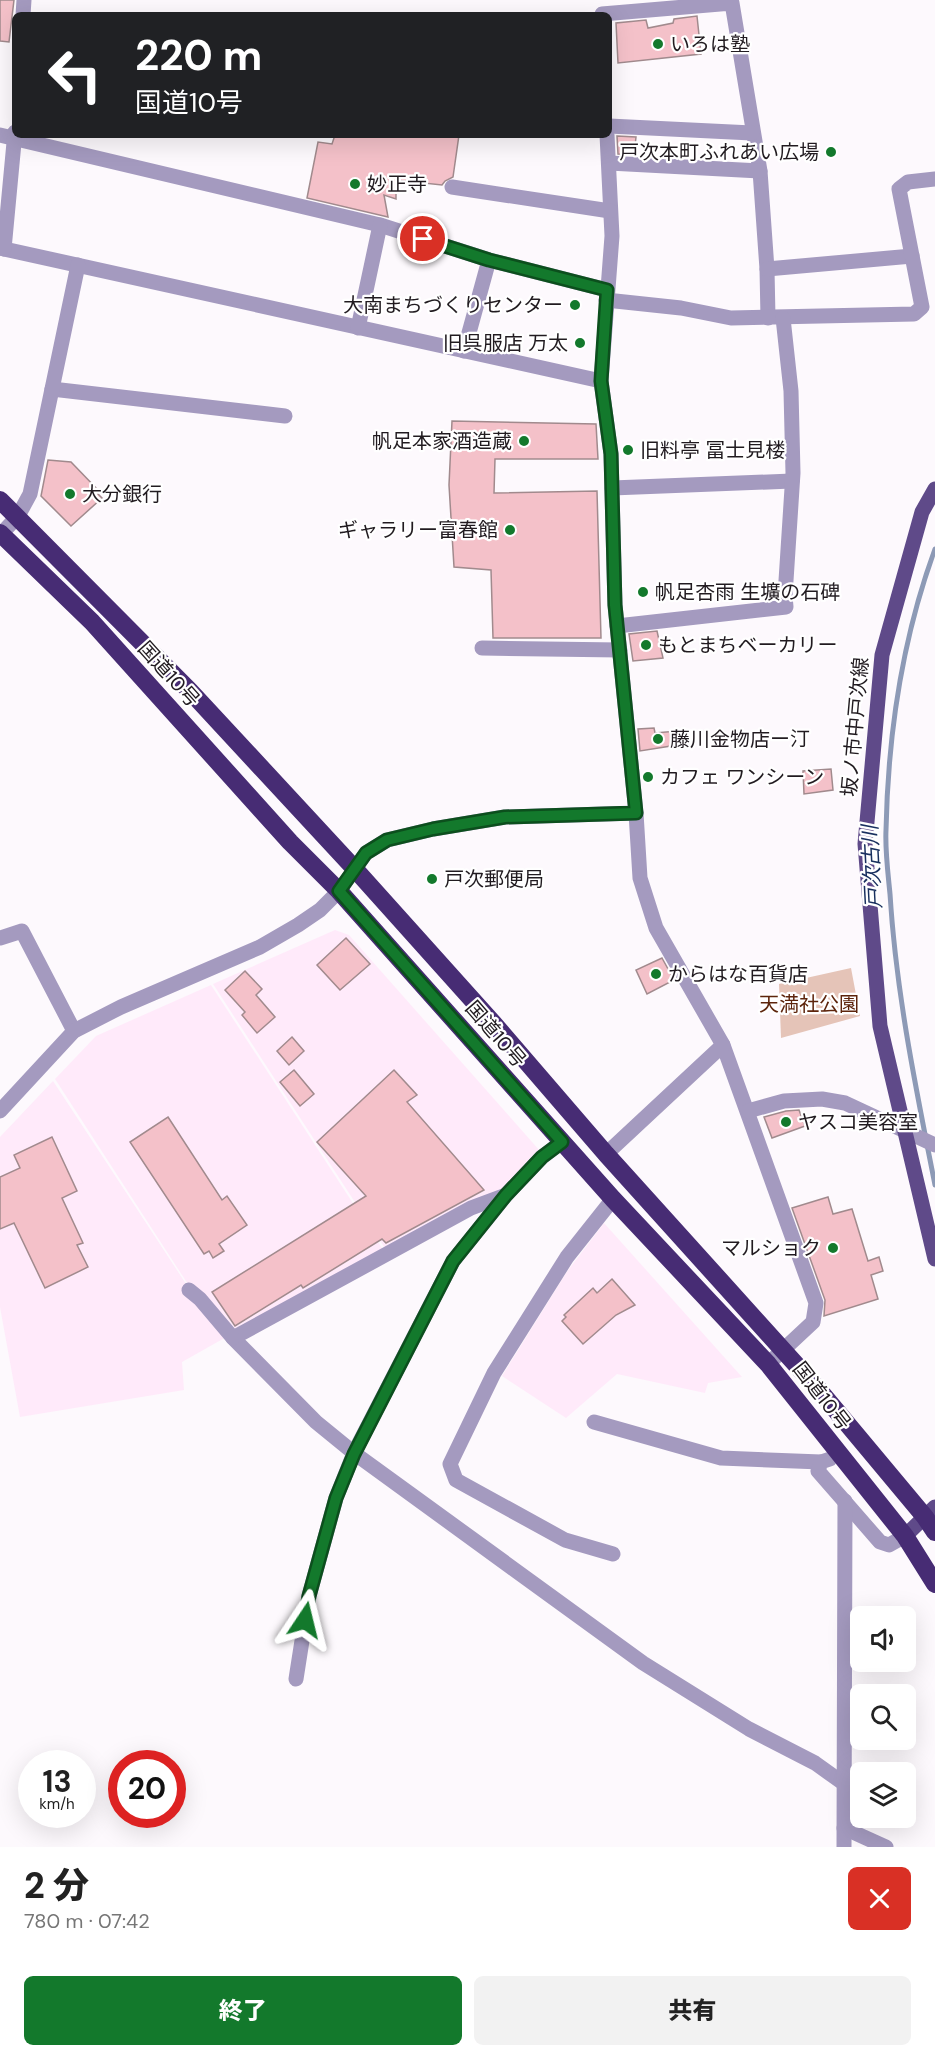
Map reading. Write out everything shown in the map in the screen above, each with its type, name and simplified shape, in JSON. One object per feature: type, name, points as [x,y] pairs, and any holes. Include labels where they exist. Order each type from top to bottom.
[{"type":"highway","name":"国道10号","points":[[0,500],[190,691],[354,868],[932,1519]]},
{"type":"highway","name":"国道10号","points":[[1,533],[92,622],[290,842],[339,891],[613,1198],[768,1364],[905,1536],[935,1584]]},
{"type":"main road","name":"坂ノ市中戸次線","points":[[935,489],[922,512],[882,655],[866,844],[880,1026],[912,1133],[935,1259]]},
{"type":"main road","points":[[905,1536],[932,1519]]},
{"type":"street","points":[[602,10],[732,3],[760,171],[767,269],[791,391],[792,481],[786,607],[617,626]]},
{"type":"street","points":[[612,126],[752,133]]},
{"type":"street","points":[[10,135],[2,248],[601,381]]},
{"type":"street","points":[[22,138],[380,225],[606,295],[732,318],[914,314],[922,307],[899,189],[909,182],[935,179]]},
{"type":"street","points":[[607,138],[612,236],[601,381],[611,454],[617,626],[636,813],[640,878],[656,928],[723,1045],[816,1303],[813,1322],[768,1364]]},
{"type":"street","points":[[609,163],[760,171]]},
{"type":"street","points":[[452,187],[610,211]]},
{"type":"street","points":[[358,328],[380,225]]},
{"type":"street","points":[[767,269],[912,256]]},
{"type":"street","points":[[464,351],[489,260]]},
{"type":"street","points":[[1,533],[18,516],[30,494],[78,265]]},
{"type":"street","points":[[52,389],[285,416]]},
{"type":"street","points":[[612,488],[792,481]]},
{"type":"street","points":[[482,648],[620,650]]},
{"type":"street","points":[[0,1110],[74,1031],[121,1007],[260,947],[320,910],[339,891],[366,853],[387,840],[433,829],[505,817],[636,813]]},
{"type":"street","points":[[0,938],[22,931],[74,1031]]},
{"type":"street","points":[[606,1154],[723,1045]]},
{"type":"street","points":[[748,1110],[783,1101],[822,1099],[845,1102],[935,1145]]},
{"type":"street","points":[[296,1679],[309,1596],[336,1498],[354,1454],[453,1261],[506,1195],[542,1157],[562,1142]]},
{"type":"street","points":[[233,1338],[471,1208],[506,1195]]},
{"type":"street","points":[[613,1198],[567,1257],[494,1373],[450,1464],[456,1480],[565,1540],[613,1554]]},
{"type":"street","points":[[189,1290],[316,1422],[354,1454],[643,1663],[749,1729],[815,1763],[843,1783]]},
{"type":"street","points":[[594,1422],[721,1458],[821,1462],[839,1455]]},
{"type":"street","points":[[821,1462],[818,1471],[880,1542],[890,1545],[905,1536]]},
{"type":"street","points":[[844,1847],[845,1501]]},
{"type":"street","points":[[844,1828],[885,1847]]},
{"type":"shaded area","points":[[335,930],[349,935],[540,1151],[502,1192],[386,1250],[213,984]]},
{"type":"shaded area","points":[[211,985],[384,1251],[231,1333],[191,1289],[55,1079],[96,1036]]},
{"type":"shaded area","points":[[53,1081],[188,1287],[228,1336],[182,1362],[184,1390],[20,1417],[0,1307],[0,1137]]},
{"type":"shaded area","points":[[604,1223],[742,1377],[708,1383],[705,1393],[617,1374],[566,1418],[502,1376],[566,1273]]},
{"type":"green space","name":"天満社公園","points":[[851,968],[860,1016],[781,1038],[779,984]]},
{"type":"building","points":[[0,0],[14,0],[9,42],[0,41]]},
{"type":"building","name":"いろは塾","points":[[697,16],[701,54],[618,63],[616,23],[646,20],[648,28],[673,23],[674,19]]},
{"type":"building","points":[[617,136],[636,137],[634,155],[618,154]]},
{"type":"building","name":"妙正寺","points":[[334,138],[459,138],[453,177],[442,185],[396,180],[396,199],[384,195],[388,217],[307,198],[318,142],[332,144]]},
{"type":"building","points":[[452,421],[596,424],[598,459],[495,459],[494,493],[597,491],[601,638],[493,638],[491,570],[454,567],[449,485]]},
{"type":"building","name":"大分銀行","points":[[48,460],[71,462],[98,490],[96,492],[102,498],[71,526],[41,496]]},
{"type":"building","name":"もとまちベーカリー","points":[[657,631],[663,658],[633,661],[629,634]]},
{"type":"building","name":"藤川金物店ー汀","points":[[654,728],[655,733],[677,731],[677,745],[640,751],[638,729]]},
{"type":"building","points":[[831,769],[833,790],[804,794],[803,771]]},
{"type":"building","points":[[346,938],[370,964],[340,990],[317,965]]},
{"type":"building","name":"からはな百貨店","points":[[662,958],[674,980],[647,994],[636,970]]},
{"type":"building","points":[[245,971],[262,989],[256,995],[275,1017],[257,1033],[242,1015],[245,1012],[225,990]]},
{"type":"building","points":[[292,1037],[304,1051],[289,1065],[277,1051]]},
{"type":"building","points":[[294,1070],[314,1094],[300,1106],[280,1082]]},
{"type":"building","points":[[394,1070],[417,1095],[407,1102],[484,1190],[386,1243],[382,1239],[303,1288],[301,1285],[235,1326],[212,1292],[366,1196],[317,1142]]},
{"type":"building","name":"ヤスコ美容室","points":[[799,1110],[805,1126],[772,1138],[764,1117]]},
{"type":"building","points":[[168,1117],[222,1200],[227,1196],[247,1225],[219,1244],[224,1251],[213,1258],[209,1251],[204,1254],[130,1142]]},
{"type":"building","points":[[52,1137],[77,1191],[62,1198],[83,1243],[77,1245],[88,1267],[45,1288],[14,1223],[0,1229],[0,1177],[20,1168],[14,1155]]},
{"type":"building","points":[[828,1197],[833,1214],[852,1209],[868,1261],[879,1257],[883,1271],[871,1275],[878,1299],[824,1316],[825,1300],[792,1208]]},
{"type":"building","points":[[612,1279],[635,1305],[616,1315],[583,1344],[562,1321],[566,1317],[564,1315],[593,1288],[597,1293]]},
{"type":"waterway","name":"戸次古川","points":[[935,549],[914,617],[899,687],[890,758],[886,838],[893,931],[902,1004],[935,1185]]},
{"type":"place","name":"いろは塾","points":[[658,44]]},
{"type":"place","name":"戸次本町ふれあい広場","points":[[831,152]]},
{"type":"place","name":"妙正寺","points":[[355,184]]},
{"type":"place","name":"大南まちづくりセンター","points":[[575,305]]},
{"type":"place","name":"旧呉服店 万太","points":[[580,343]]},
{"type":"place","name":"帆足本家酒造蔵","points":[[524,441]]},
{"type":"place","name":"旧料亭 冨士見楼","points":[[628,450]]},
{"type":"place","name":"大分銀行","points":[[70,494]]},
{"type":"place","name":"ギャラリー富春館","points":[[510,530]]},
{"type":"place","name":"帆足杏雨 生壙の石碑","points":[[643,592]]},
{"type":"place","name":"もとまちベーカリー","points":[[646,645]]},
{"type":"place","name":"藤川金物店ー汀","points":[[658,739]]},
{"type":"place","name":"カフェ ワンシーン","points":[[648,777]]},
{"type":"place","name":"戸次郵便局","points":[[432,879]]},
{"type":"place","name":"からはな百貨店","points":[[656,974]]},
{"type":"place","name":"ヤスコ美容室","points":[[786,1122]]},
{"type":"place","name":"マルショク","points":[[833,1248]]},
{"type":"route","points":[[305,1620],[309,1596],[336,1498],[354,1454],[453,1261],[506,1195],[542,1157],[562,1142],[339,891],[366,853],[387,840],[433,829],[505,817],[636,813],[615,605],[611,454],[601,381],[607,290],[489,260],[423,239]]}]
